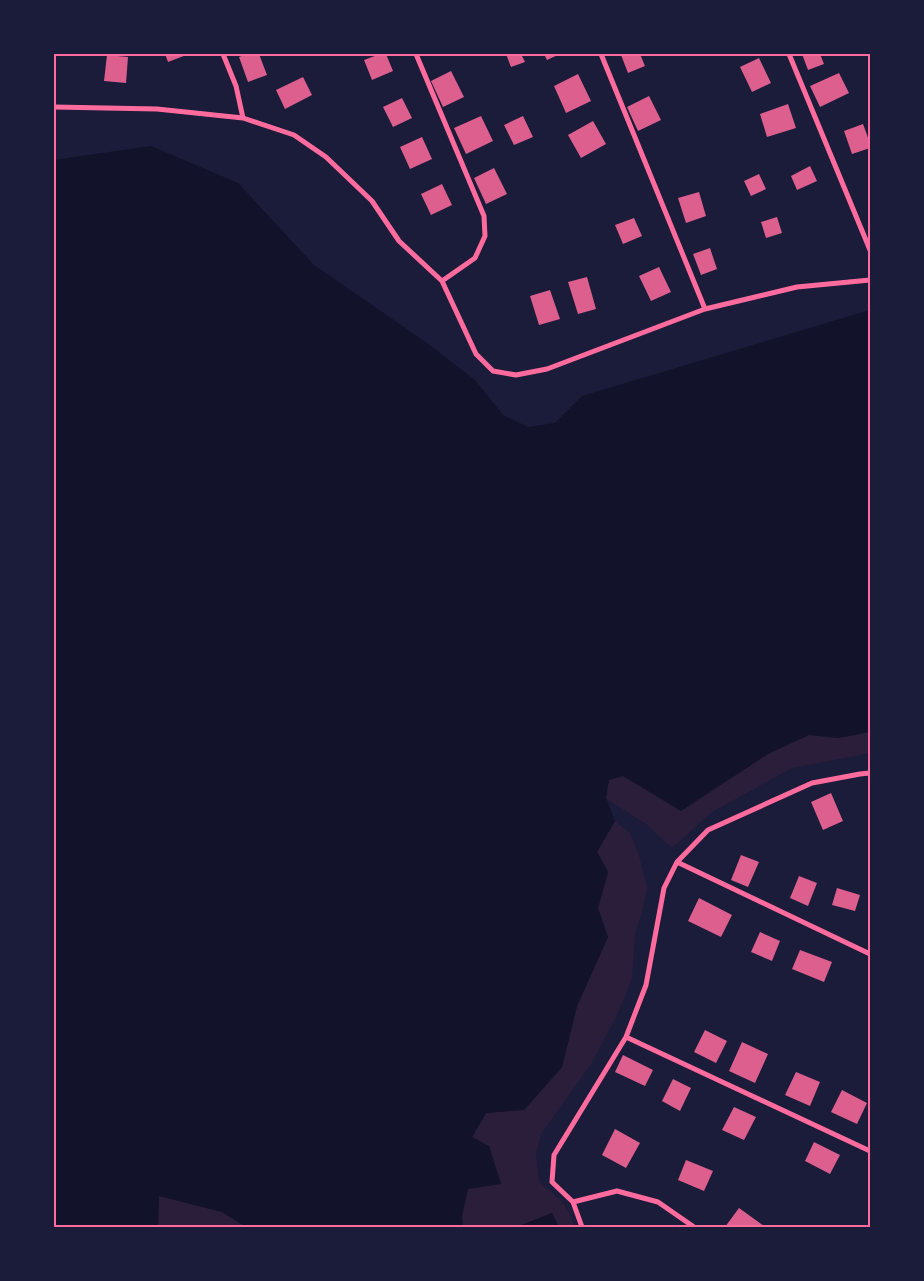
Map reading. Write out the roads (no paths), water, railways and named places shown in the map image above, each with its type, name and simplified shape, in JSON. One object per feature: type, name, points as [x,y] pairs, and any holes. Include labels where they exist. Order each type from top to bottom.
[{"type":"street","points":[[223,54],[236,86],[243,118]]},
{"type":"street","points":[[416,54],[484,216],[485,236],[475,258],[442,281]]},
{"type":"street","points":[[600,54],[705,309]]},
{"type":"street","points":[[790,54],[870,250]]},
{"type":"street","points":[[54,99],[55,106],[157,109],[243,118],[294,135],[326,157],[372,201],[399,240],[442,281],[476,354],[493,371],[516,375],[547,368],[705,309],[797,287],[870,280]]},
{"type":"street","points":[[582,1227],[573,1202],[552,1182],[554,1155],[626,1037],[646,984],[664,888],[677,862],[708,830],[812,783],[870,773]]},
{"type":"street","points":[[677,862],[870,954]]},
{"type":"street","points":[[626,1037],[870,1151]]},
{"type":"street","points":[[573,1202],[617,1191],[658,1202],[694,1227]]}]
